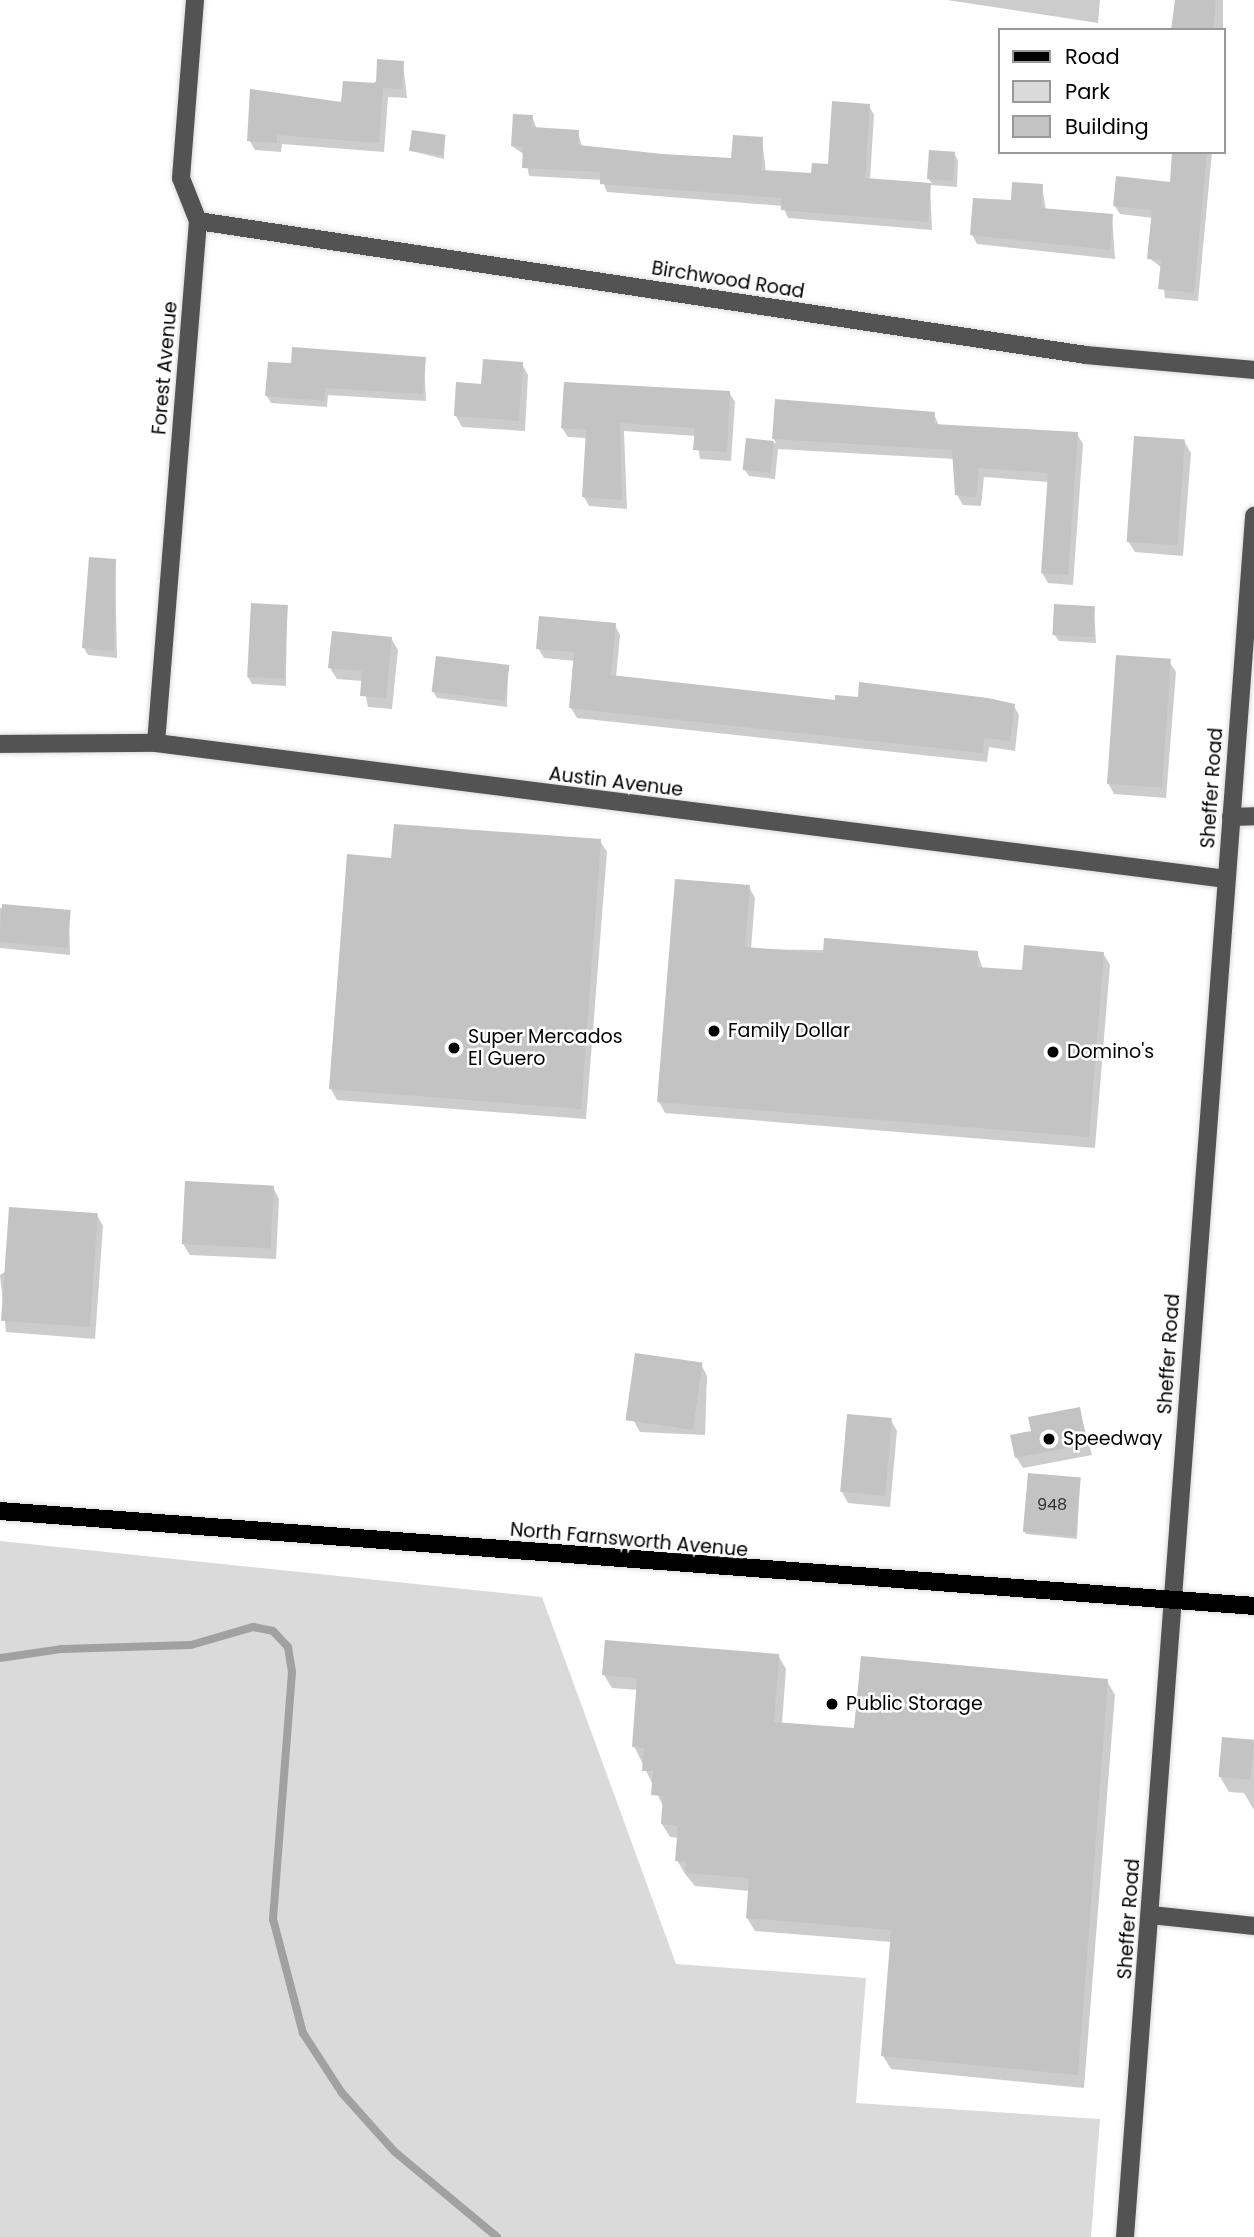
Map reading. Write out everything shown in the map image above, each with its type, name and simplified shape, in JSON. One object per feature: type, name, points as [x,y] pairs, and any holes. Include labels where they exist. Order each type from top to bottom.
[{"type":"main road","name":"North Farnsworth Avenue","points":[[0,1511],[1254,1606]]},
{"type":"street","name":"Forest Avenue","points":[[156,743],[198,221],[181,178],[195,0]]},
{"type":"street","name":"Birchwood Road","points":[[198,221],[1086,355],[1254,370]]},
{"type":"street","name":"Sheffer Road","points":[[1125,2236],[1254,516]]},
{"type":"street","name":"Austin Avenue","points":[[0,744],[156,743],[1226,879]]},
{"type":"street","points":[[1231,817],[1254,816]]},
{"type":"street","points":[[1151,1916],[1254,1926]]},
{"type":"green space","points":[[0,1541],[542,1597],[676,1964],[866,1978],[856,2103],[1100,2119],[1091,2237],[0,2237]]},
{"type":"building","points":[[1175,0],[1216,0],[1213,28],[1171,28]]},
{"type":"building","points":[[377,59],[404,61],[402,89],[383,88],[379,143],[277,135],[277,143],[247,141],[250,89],[341,102],[343,81],[376,83]]},
{"type":"building","points":[[832,101],[870,104],[865,178],[931,183],[928,222],[781,210],[781,198],[600,184],[600,172],[522,168],[523,147],[511,146],[513,114],[533,115],[532,127],[579,130],[578,145],[663,154],[731,158],[733,135],[763,137],[761,170],[811,173],[812,163],[828,164]]},
{"type":"building","points":[[412,130],[446,135],[443,156],[409,151]]},
{"type":"building","points":[[929,150],[955,152],[953,181],[927,179]]},
{"type":"building","points":[[1172,154],[1207,154],[1194,293],[1158,289],[1161,260],[1147,259],[1152,210],[1113,206],[1116,176],[1170,182]]},
{"type":"building","points":[[1012,182],[1043,184],[1041,208],[1113,214],[1110,250],[970,235],[973,198],[1011,200]]},
{"type":"building","points":[[292,347],[426,357],[423,394],[325,388],[324,401],[265,396],[268,362],[291,363]]},
{"type":"building","points":[[483,359],[523,362],[519,421],[454,416],[456,382],[481,384]]},
{"type":"building","points":[[564,382],[730,391],[727,452],[693,450],[695,428],[620,423],[622,500],[582,497],[586,430],[561,428]]},
{"type":"building","points":[[775,399],[935,412],[934,424],[1078,432],[1068,575],[1041,573],[1048,473],[979,468],[976,497],[955,495],[952,450],[772,439]]},
{"type":"building","points":[[1134,436],[1185,440],[1177,545],[1127,542]]},
{"type":"building","points":[[746,438],[774,441],[771,473],[743,470]]},
{"type":"building","points":[[89,557],[116,559],[114,651],[82,648]]},
{"type":"building","points":[[251,603],[288,605],[284,679],[247,677]]},
{"type":"building","points":[[1054,604],[1095,606],[1093,637],[1052,635]]},
{"type":"building","points":[[539,616],[616,623],[611,675],[835,700],[835,695],[858,697],[859,682],[988,698],[1015,704],[1010,741],[984,738],[983,753],[569,708],[574,652],[536,649]]},
{"type":"building","points":[[332,631],[392,637],[386,698],[360,696],[362,671],[328,668]]},
{"type":"building","points":[[1116,655],[1171,659],[1162,788],[1107,784]]},
{"type":"building","points":[[436,656],[509,665],[505,701],[432,692]]},
{"type":"building","points":[[394,824],[601,839],[581,1109],[329,1089],[347,854],[391,858]]},
{"type":"building","points":[[675,879],[750,885],[745,947],[823,953],[824,938],[978,951],[977,967],[1022,970],[1024,945],[1104,952],[1089,1137],[657,1102]]},
{"type":"building","points":[[2,904],[71,910],[67,948],[0,942]]},
{"type":"building","points":[[185,1181],[274,1186],[271,1249],[182,1244]]},
{"type":"building","points":[[9,1207],[98,1213],[90,1327],[1,1321]]},
{"type":"building","points":[[635,1353],[702,1362],[693,1430],[626,1420]]},
{"type":"building","name":"Speedway","points":[[1080,1407],[1087,1444],[1015,1458],[1010,1435],[1031,1431],[1028,1417]]},
{"type":"building","points":[[847,1414],[892,1418],[885,1496],[840,1492]]},
{"type":"building","name":"Speedway","points":[[1028,1473],[1081,1478],[1076,1536],[1023,1532]]},
{"type":"building","points":[[605,1640],[779,1654],[774,1722],[854,1728],[861,1656],[1108,1679],[1078,2075],[881,2056],[891,1930],[746,1918],[749,1878],[685,1873],[686,1862],[675,1861],[678,1826],[661,1824],[663,1796],[651,1795],[653,1771],[642,1771],[644,1748],[632,1747],[637,1678],[602,1675]]},
{"type":"building","points":[[1222,1737],[1254,1740],[1250,1780],[1219,1777]]},
{"type":"waterway","points":[[0,1658],[62,1649],[191,1645],[253,1627],[273,1631],[288,1647],[292,1672],[273,1919],[303,2033],[342,2093],[395,2152],[497,2237]]},
{"type":"place","name":"Family Dollar","points":[[714,1031]]},
{"type":"place","name":"Super Mercados El Guero","points":[[454,1048]]},
{"type":"place","name":"Domino's","points":[[1053,1052]]},
{"type":"place","name":"Speedway","points":[[1049,1439]]},
{"type":"place","name":"Public Storage","points":[[832,1704]]}]
